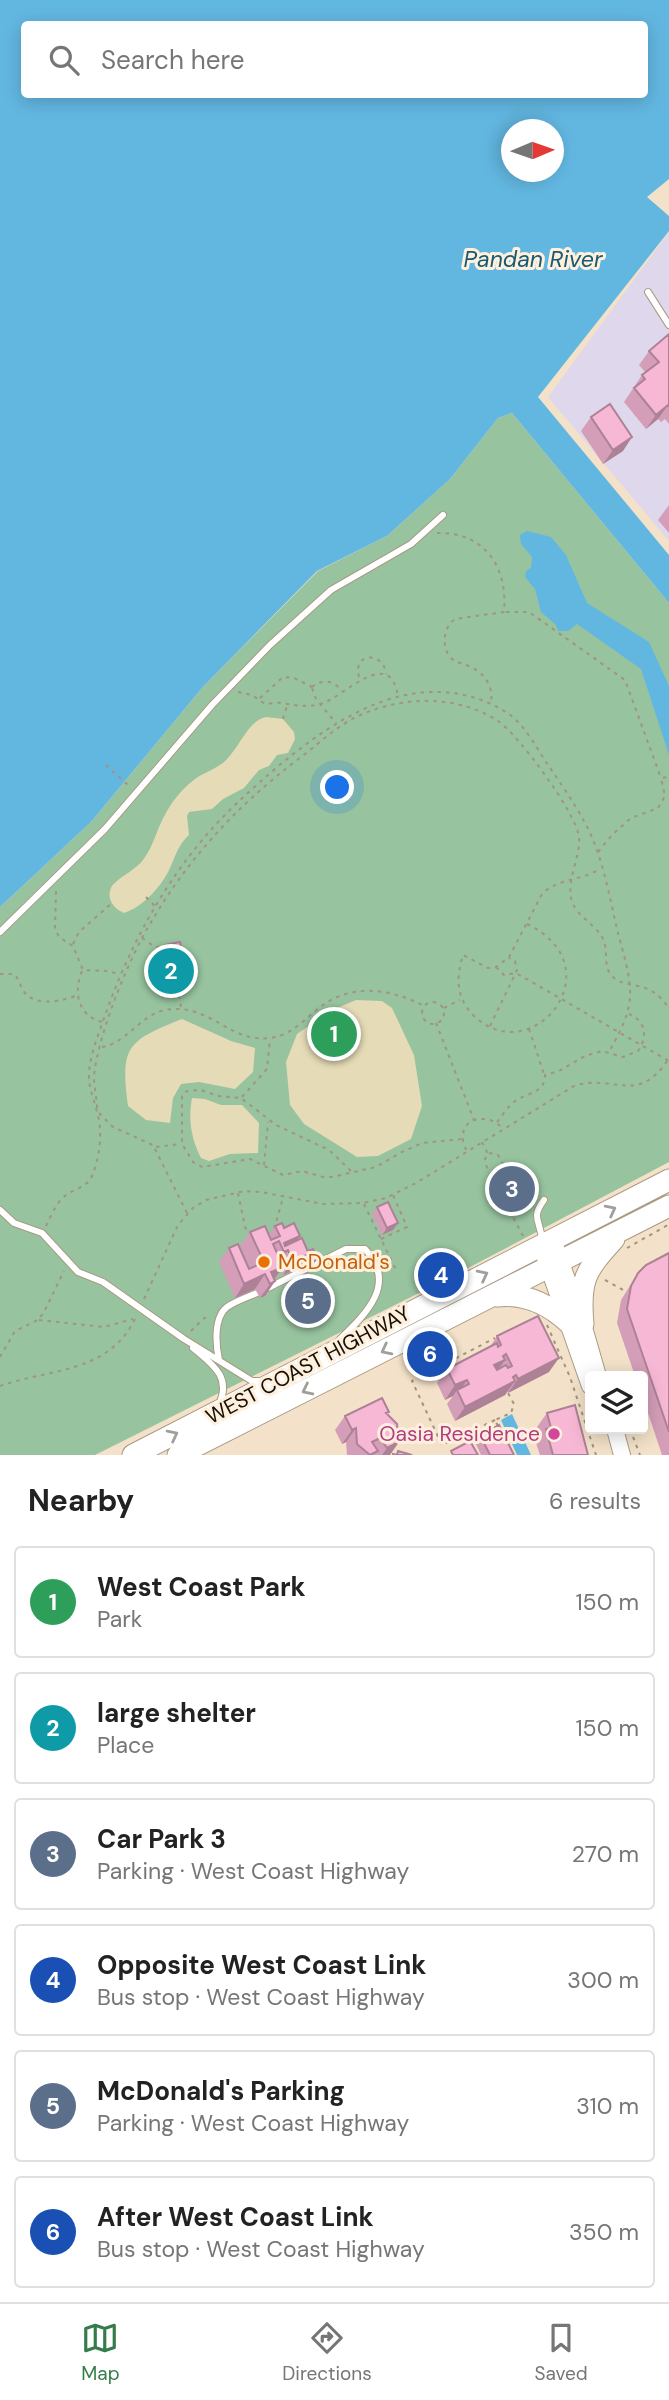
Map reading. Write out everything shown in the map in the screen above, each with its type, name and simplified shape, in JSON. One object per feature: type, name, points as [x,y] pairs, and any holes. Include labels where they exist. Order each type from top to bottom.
[{"type":"highway","name":"WEST COAST HIGHWAY","points":[[133,1455],[669,1180]]},
{"type":"highway","name":"WEST COAST HIGHWAY","points":[[178,1455],[556,1264],[624,1239],[669,1206]]},
{"type":"highway","points":[[491,1297],[523,1296],[552,1308],[576,1324],[584,1279],[598,1256],[624,1239]]},
{"type":"main road","points":[[542,1246],[556,1264],[576,1324],[596,1371]]},
{"type":"main road","points":[[576,1324],[587,1371]]},
{"type":"main road","points":[[605,1434],[611,1455]]},
{"type":"main road","points":[[616,1434],[622,1455]]},
{"type":"lane","points":[[648,292],[669,325]]},
{"type":"lane","points":[[0,933],[105,829],[270,645],[331,590],[411,544],[443,515]]},
{"type":"lane","points":[[542,1246],[536,1210],[544,1200]]},
{"type":"lane","points":[[0,1210],[14,1223],[42,1233],[78,1272],[103,1282],[184,1339],[252,1381],[280,1380]]},
{"type":"lane","points":[[219,1360],[215,1341],[224,1309],[346,1249],[365,1249],[380,1276],[378,1293],[350,1330],[320,1359]]},
{"type":"lane","points":[[184,1339],[219,1370],[224,1380],[222,1399],[214,1415]]},
{"type":"path","points":[[448,533],[465,536],[491,555],[502,575],[506,593],[505,612]]},
{"type":"path","points":[[491,703],[491,690],[484,676],[449,655],[445,641],[446,632],[448,624],[455,619],[505,612],[529,612],[625,680],[665,796],[662,804],[654,810],[631,818],[597,853]]},
{"type":"path","points":[[359,679],[357,667],[360,662],[366,658],[381,660],[398,698]]},
{"type":"path","points":[[225,693],[246,693],[265,704],[278,702],[287,705],[320,705],[344,693],[359,679],[369,675],[386,675]]},
{"type":"path","points":[[259,699],[283,677],[295,678],[312,687],[320,705],[337,723]]},
{"type":"path","points":[[312,687],[329,682],[344,693]]},
{"type":"path","points":[[187,1213],[155,1147],[113,1127],[97,1111],[91,1094],[89,1074],[102,1023],[133,945],[155,906],[197,845],[229,811],[314,737],[357,711],[421,692],[440,692],[491,703],[515,719],[581,816],[597,853],[610,897],[630,995],[620,1033],[609,1052]]},
{"type":"path","points":[[42,1233],[65,1196],[87,1184],[91,1178],[100,1143],[94,1076],[101,1047],[117,998],[142,939],[182,875],[224,823],[273,779],[344,724],[374,710],[401,704],[438,701],[463,704],[500,722],[510,731],[540,769],[573,821],[579,838],[572,881],[574,905],[602,936],[609,971],[616,979],[652,990],[669,1009]]},
{"type":"path","points":[[283,719],[287,705]]},
{"type":"path","points":[[106,765],[136,793]]},
{"type":"path","points":[[661,778],[669,777]]},
{"type":"path","points":[[573,821],[581,816]]},
{"type":"path","points":[[527,924],[551,938],[562,954],[566,972],[561,999],[545,1020],[529,1028],[509,1031],[490,1026],[474,1015],[461,999],[458,977],[463,955],[488,968],[496,967],[509,957],[542,894],[558,882],[589,876],[601,869]]},
{"type":"path","points":[[54,880],[57,904],[55,929],[59,937],[72,945],[83,970],[78,995],[85,1014],[102,1023]]},
{"type":"path","points":[[146,897],[155,906]]},
{"type":"path","points":[[72,945],[79,932],[112,903]]},
{"type":"path","points":[[142,939],[158,948],[166,947]]},
{"type":"path","points":[[158,948],[163,981],[167,984],[181,982]]},
{"type":"path","points":[[490,1026],[516,973],[516,963],[509,957]]},
{"type":"path","points":[[181,964],[178,990],[181,1008]]},
{"type":"path","points":[[0,1379],[1,1385],[70,1369],[94,1360],[120,1341],[135,1318],[174,1231],[187,1213],[206,1200],[238,1192],[261,1192],[323,1204],[363,1203],[393,1195],[574,1086],[597,1082],[624,1087],[637,1085],[653,1077],[669,1060],[516,973],[504,975],[496,967]]},
{"type":"path","points":[[83,970],[120,974]]},
{"type":"path","points":[[0,974],[14,974],[26,994],[38,1001],[56,1001],[78,995]]},
{"type":"path","points":[[101,1047],[118,1041],[149,1016],[181,1008],[201,1012],[244,1036],[270,1038],[291,1031],[335,996],[351,992],[386,993],[424,1006],[434,1002],[443,1009]]},
{"type":"path","points":[[443,1009],[461,999]]},
{"type":"path","points":[[424,1006],[423,1018],[429,1023],[436,1023],[443,1017],[443,1009]]},
{"type":"path","points":[[545,1074],[601,1051],[623,1057],[631,1055],[643,1045],[645,1037],[641,1022],[627,1014]]},
{"type":"path","points":[[436,1023],[474,1120]]},
{"type":"path","points":[[497,1122],[515,1100],[540,1089],[545,1083],[545,1074],[529,1028]]},
{"type":"path","points":[[241,1098],[267,1069],[270,1038]]},
{"type":"path","points":[[351,1171],[328,1150],[268,1120],[241,1098],[218,1096],[201,1090],[187,1091],[183,1095],[182,1144],[201,1167],[247,1159],[257,1161],[283,1175],[302,1171],[323,1177],[376,1167],[422,1143],[463,1139]]},
{"type":"path","points":[[466,1152],[463,1139],[466,1128],[474,1120],[486,1118],[497,1122],[503,1130]]},
{"type":"path","points":[[264,1166],[268,1120]]},
{"type":"path","points":[[482,1142],[488,1154]]},
{"type":"path","points":[[155,1147],[182,1144]]},
{"type":"path","points":[[488,1154],[498,1155],[509,1175]]},
{"type":"path","points":[[488,1154],[485,1159],[487,1168],[542,1246]]},
{"type":"path","points":[[238,1192],[245,1227],[253,1237]]},
{"type":"path","points":[[380,1240],[407,1227],[393,1195]]},
{"type":"path","points":[[272,1232],[284,1196]]},
{"type":"path","points":[[363,1203],[397,1272]]},
{"type":"path","points":[[624,1239],[669,1225]]},
{"type":"path","points":[[38,1320],[69,1264]]},
{"type":"path","points":[[596,1275],[625,1291]]},
{"type":"path","points":[[538,1302],[570,1377],[596,1455]]},
{"type":"path","points":[[184,1339],[203,1319],[224,1309]]},
{"type":"path","points":[[0,1357],[15,1331],[38,1320],[104,1327],[135,1318]]},
{"type":"path","points":[[498,1337],[412,1381],[442,1445],[512,1413],[514,1404],[508,1393]]},
{"type":"path","points":[[406,1352],[419,1378]]},
{"type":"path","points":[[495,1420],[501,1432]]},
{"type":"path","points":[[632,1434],[640,1455]]},
{"type":"shaded area","points":[[669,232],[669,541],[548,397]]},
{"type":"green space","points":[[512,413],[669,603],[669,1162],[451,1277],[95,1455],[0,1455],[0,907],[91,822],[202,688],[318,571],[387,536],[450,479],[498,418]]},
{"type":"sand","points":[[266,717],[283,719],[294,732],[295,739],[288,753],[277,755],[269,766],[259,770],[244,788],[223,799],[212,809],[189,812],[189,835],[180,846],[162,882],[138,906],[124,913],[117,909],[110,900],[111,888],[143,860],[176,798],[187,785],[216,768],[232,754],[250,728]]},
{"type":"sand","points":[[356,1000],[382,1001],[392,1008],[414,1055],[422,1106],[411,1139],[378,1156],[357,1157],[304,1124],[290,1105],[286,1062],[297,1034],[330,1011]]},
{"type":"sand","points":[[182,1019],[231,1041],[255,1048],[253,1072],[235,1089],[199,1082],[181,1084],[173,1098],[170,1123],[146,1120],[128,1106],[125,1070],[127,1058],[131,1048],[139,1040]]},
{"type":"sand","points":[[192,1098],[221,1105],[242,1105],[259,1123],[258,1153],[230,1154],[209,1161],[201,1158],[191,1129]]},
{"type":"water","name":"Pandan River","points":[[0,0],[669,0],[669,179],[647,197],[669,216],[669,231],[538,397],[669,555],[669,603],[512,413],[498,418],[450,479],[387,536],[317,571],[202,688],[91,822],[0,907]]},
{"type":"water","points":[[527,531],[551,537],[566,555],[587,603],[649,642],[669,686],[669,755],[641,669],[577,624],[568,631],[558,631],[556,625],[541,612],[535,589],[525,577],[526,571],[531,568],[532,557],[521,544],[520,535]]},
{"type":"water","points":[[512,1414],[531,1455],[517,1455],[501,1420]]},
{"type":"building","points":[[669,334],[669,406],[656,415],[634,388],[645,379],[642,375],[659,362],[649,351]]},
{"type":"building","points":[[610,404],[632,437],[613,450],[591,417]]},
{"type":"building","points":[[180,942],[185,970],[170,973],[165,945]]},
{"type":"building","points":[[388,1202],[398,1223],[387,1228],[377,1207]]},
{"type":"building","points":[[282,1223],[284,1228],[294,1223],[300,1236],[284,1243],[285,1246],[302,1238],[309,1254],[293,1261],[288,1250],[284,1252],[279,1241],[273,1244],[283,1267],[271,1272],[275,1281],[270,1284],[265,1274],[244,1284],[229,1248],[238,1244],[249,1269],[264,1262],[250,1232],[265,1226],[271,1240],[280,1236],[275,1226]]},
{"type":"building","points":[[313,1249],[317,1260],[312,1262],[308,1251]]},
{"type":"building","points":[[669,1253],[669,1432],[627,1309],[631,1286],[638,1273],[646,1265]]},
{"type":"building","points":[[538,1316],[559,1358],[518,1379],[516,1375],[513,1377],[515,1381],[465,1407],[457,1390],[469,1384],[467,1380],[455,1385],[447,1369],[497,1343],[498,1347],[501,1345],[497,1336]],"holes":[[[506,1354],[512,1366],[508,1368],[506,1365],[497,1370],[494,1365],[505,1360],[503,1356]]]},
{"type":"building","points":[[382,1398],[389,1412],[386,1413],[397,1424],[399,1442],[387,1448],[380,1438],[372,1442],[378,1451],[370,1455],[357,1444],[356,1428],[352,1430],[345,1416]]},
{"type":"building","points":[[575,1405],[588,1455],[553,1455],[546,1429],[551,1428],[547,1413]]},
{"type":"building","points":[[499,1425],[514,1455],[490,1455],[480,1435]]},
{"type":"building","points":[[470,1441],[478,1455],[453,1455],[451,1451]]},
{"type":"place","name":"large shelter","points":[[171,971]]},
{"type":"place","name":"West Coast Park","points":[[334,1034]]},
{"type":"place","name":"Car Park 3","points":[[512,1189]]},
{"type":"place","name":"McDonald's","points":[[264,1262]]},
{"type":"place","name":"Opposite West Coast Link","points":[[441,1275]]},
{"type":"place","name":"McDonald's Parking","points":[[308,1301]]},
{"type":"place","name":"After West Coast Link","points":[[430,1354]]},
{"type":"place","name":"Oasia Residence","points":[[554,1434]]}]
